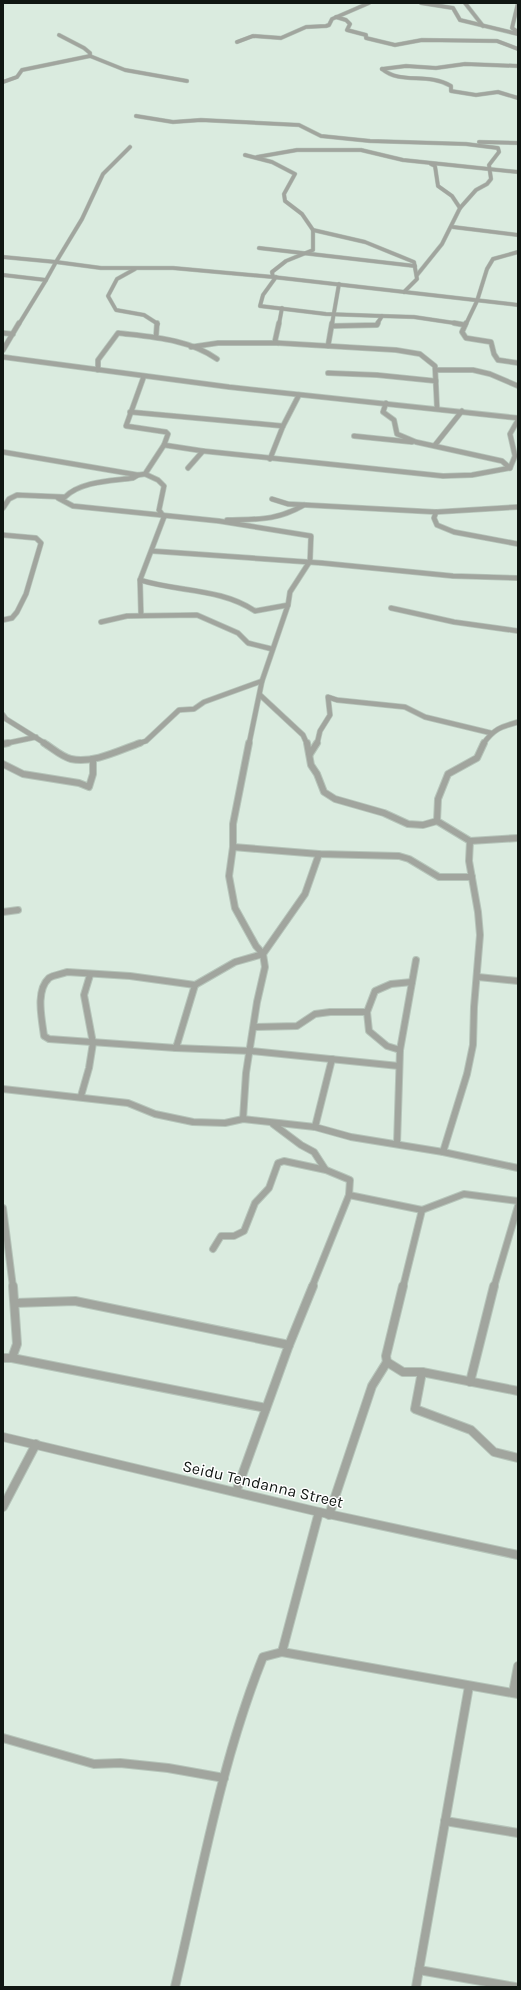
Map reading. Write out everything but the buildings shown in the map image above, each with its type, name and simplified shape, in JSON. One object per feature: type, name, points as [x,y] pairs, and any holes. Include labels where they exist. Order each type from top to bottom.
[{"type":"street","points":[[237,42],[253,36],[286,37],[306,27],[326,26],[336,17],[369,3]]},
{"type":"street","points":[[421,3],[453,8],[460,20],[518,33]]},
{"type":"street","points":[[472,3],[466,4],[468,11],[478,18],[483,26]]},
{"type":"street","points":[[518,3],[512,28],[518,33]]},
{"type":"street","points":[[336,17],[346,20],[350,24],[347,30],[366,35],[366,38],[395,45],[422,40],[497,41],[518,49]]},
{"type":"street","points":[[59,35],[66,42],[87,49],[90,56]]},
{"type":"street","points":[[3,82],[17,77],[19,72],[22,70],[90,56],[125,70],[187,81]]},
{"type":"street","points":[[518,66],[465,64],[436,68],[406,66],[382,69],[391,76],[398,78],[418,76],[446,82],[451,86],[451,91],[476,95],[498,92],[518,98]]},
{"type":"street","points":[[418,76],[436,68]]},
{"type":"street","points":[[136,116],[173,122],[201,120],[299,125],[321,136],[370,141],[466,144],[498,148],[499,152],[489,165],[491,179],[487,184],[476,190],[460,208],[453,226],[438,250],[417,275],[417,279],[404,292]]},
{"type":"street","points":[[466,144],[498,142],[518,143]]},
{"type":"street","points":[[3,350],[82,219],[103,174],[130,147]]},
{"type":"street","points":[[245,155],[257,157],[287,153],[297,150],[361,150],[403,160],[430,164],[518,172]]},
{"type":"street","points":[[257,157],[266,162],[291,170],[295,174],[288,184],[284,197],[289,205],[302,214],[313,230],[312,247],[314,249],[278,265],[272,272],[274,277],[263,295],[260,306],[334,314],[421,317],[435,321],[465,325]]},
{"type":"street","points":[[430,164],[435,166],[438,186],[452,196],[460,208]]},
{"type":"street","points":[[453,226],[518,235]]},
{"type":"street","points":[[313,230],[345,235],[370,243],[414,262],[417,275]]},
{"type":"street","points":[[259,248],[306,252],[415,266]]},
{"type":"street","points":[[518,252],[493,259],[487,269],[478,301],[462,332],[463,336],[491,342],[494,354],[498,360],[518,363]]},
{"type":"street","points":[[3,257],[101,268],[173,268],[274,277],[518,305]]},
{"type":"street","points":[[135,268],[117,279],[108,296],[116,310],[144,314],[152,317],[158,324],[156,337]]},
{"type":"street","points":[[3,275],[46,280]]},
{"type":"street","points":[[328,346],[339,284]]},
{"type":"street","points":[[278,343],[275,340],[282,308]]},
{"type":"street","points":[[332,326],[377,325],[382,316]]},
{"type":"street","points":[[3,333],[13,334]]},
{"type":"street","points":[[98,370],[98,360],[118,333],[156,337],[191,346],[213,355],[217,359]]},
{"type":"street","points":[[191,346],[218,343],[278,343],[396,350],[420,354],[435,366],[437,408]]},
{"type":"street","points":[[3,357],[299,395],[437,408],[518,419],[510,434],[517,455],[514,464],[510,468],[472,475],[443,476],[270,459],[164,445]]},
{"type":"street","points":[[436,370],[473,370],[490,374],[518,386]]},
{"type":"street","points":[[328,373],[377,375],[436,381]]},
{"type":"street","points":[[144,376],[126,426],[166,432],[168,434],[164,445],[145,474]]},
{"type":"street","points":[[270,459],[283,426],[299,395]]},
{"type":"street","points":[[386,403],[383,412],[394,420],[396,434],[416,442]]},
{"type":"street","points":[[435,445],[462,411]]},
{"type":"street","points":[[130,412],[283,426]]},
{"type":"street","points":[[354,436],[435,445],[502,461],[510,468]]},
{"type":"street","points":[[188,468],[203,451]]},
{"type":"street","points":[[3,452],[138,475],[145,474],[158,480],[164,486],[159,510],[164,517]]},
{"type":"street","points":[[3,508],[8,499],[17,495],[58,498],[65,497],[70,492],[84,486],[133,478],[138,475]]},
{"type":"street","points":[[58,498],[73,506],[164,517],[219,521],[311,536],[312,544],[310,561],[290,592],[288,605],[262,681],[233,824],[233,847],[229,876],[236,908],[256,946],[263,954],[265,967],[257,1002],[255,1026],[246,1074],[243,1119]]},
{"type":"street","points":[[272,499],[288,504],[436,512],[518,507]]},
{"type":"street","points":[[219,521],[229,519],[271,519],[292,512],[304,505]]},
{"type":"street","points":[[436,512],[434,518],[437,525],[454,532],[518,544]]},
{"type":"street","points":[[141,615],[140,580],[152,552],[164,517]]},
{"type":"street","points":[[3,535],[36,538],[41,543],[28,588],[18,612],[11,619],[3,620]]},
{"type":"street","points":[[152,552],[310,561],[400,571],[518,578]]},
{"type":"street","points":[[140,580],[158,586],[235,599],[255,611],[288,605]]},
{"type":"street","points":[[391,608],[445,621],[485,628],[518,631]]},
{"type":"street","points":[[101,622],[127,616],[196,615],[238,633],[248,643],[272,649]]},
{"type":"street","points":[[3,715],[70,759],[93,759],[146,741],[179,710],[194,710],[204,702],[262,681]]},
{"type":"street","points":[[260,695],[302,735],[310,754],[311,765],[317,774],[324,792],[335,799],[384,813],[408,824],[423,824],[437,821],[461,838],[470,841],[518,838]]},
{"type":"street","points":[[310,754],[317,745],[320,731],[330,716],[328,697],[337,700],[405,707],[425,717],[491,733]]},
{"type":"street","points":[[437,821],[438,799],[448,774],[477,758],[482,745],[491,733],[500,727],[518,722]]},
{"type":"street","points":[[3,744],[36,737]]},
{"type":"street","points":[[3,764],[24,774],[79,783],[89,787],[93,774],[93,759]]},
{"type":"street","points":[[443,1152],[467,1074],[473,1044],[474,1007],[478,977],[480,935],[478,912],[469,861],[470,841]]},
{"type":"street","points":[[233,847],[319,854],[399,856],[409,859],[439,877],[472,877]]},
{"type":"street","points":[[319,854],[305,894],[263,954],[235,962],[195,985],[130,976],[90,975],[67,972],[50,977],[43,986],[41,1005],[44,1036],[45,1038],[93,1043],[251,1051],[398,1066]]},
{"type":"street","points":[[3,912],[18,910]]},
{"type":"street","points":[[396,1144],[398,1066],[416,960]]},
{"type":"street","points":[[80,1096],[89,1068],[93,1043],[84,995],[90,975]]},
{"type":"street","points":[[478,977],[518,981]]},
{"type":"street","points":[[400,1050],[387,1046],[369,1031],[367,1012],[375,990],[391,984],[412,982]]},
{"type":"street","points":[[176,1048],[195,985]]},
{"type":"street","points":[[255,1026],[297,1026],[314,1014],[330,1012],[367,1012]]},
{"type":"street","points":[[315,1127],[332,1059]]},
{"type":"street","points":[[3,1089],[80,1096],[128,1103],[155,1114],[192,1122],[225,1123],[243,1119],[273,1124],[315,1127],[351,1137],[443,1152],[518,1168]]},
{"type":"street","points":[[273,1124],[301,1145],[314,1152],[324,1169]]},
{"type":"street","points":[[214,1249],[220,1236],[234,1236],[244,1231],[255,1203],[269,1188],[278,1163],[284,1161],[324,1169],[336,1172],[350,1180],[349,1195],[289,1345],[236,1492]]},
{"type":"street","points":[[349,1195],[422,1210],[464,1194],[518,1201]]},
{"type":"street","points":[[470,1382],[495,1282],[518,1206]]},
{"type":"street","points":[[3,1208],[15,1303],[17,1344],[12,1358]]},
{"type":"street","points":[[329,1515],[372,1386],[387,1362],[386,1356],[422,1210]]},
{"type":"street","points":[[15,1303],[75,1301],[289,1345]]},
{"type":"street","points":[[3,1358],[12,1358],[266,1408]]},
{"type":"street","points":[[387,1362],[403,1372],[422,1372],[518,1391]]},
{"type":"street","points":[[422,1372],[415,1409],[471,1430],[494,1452],[518,1458]]},
{"type":"street","name":"Seidu Tendanna Street","points":[[3,1437],[329,1515],[518,1555]]},
{"type":"street","points":[[3,1507],[36,1444]]},
{"type":"street","points":[[282,1652],[319,1512]]},
{"type":"street","points":[[175,1987],[224,1778],[258,1666],[263,1657],[273,1653],[282,1652],[515,1693],[518,1666]]},
{"type":"street","points":[[416,1987],[444,1821],[469,1686]]},
{"type":"street","points":[[3,1738],[94,1764],[120,1763],[168,1768],[224,1778]]},
{"type":"street","points":[[444,1821],[518,1833]]},
{"type":"street","points":[[419,1970],[515,1987]]}]
